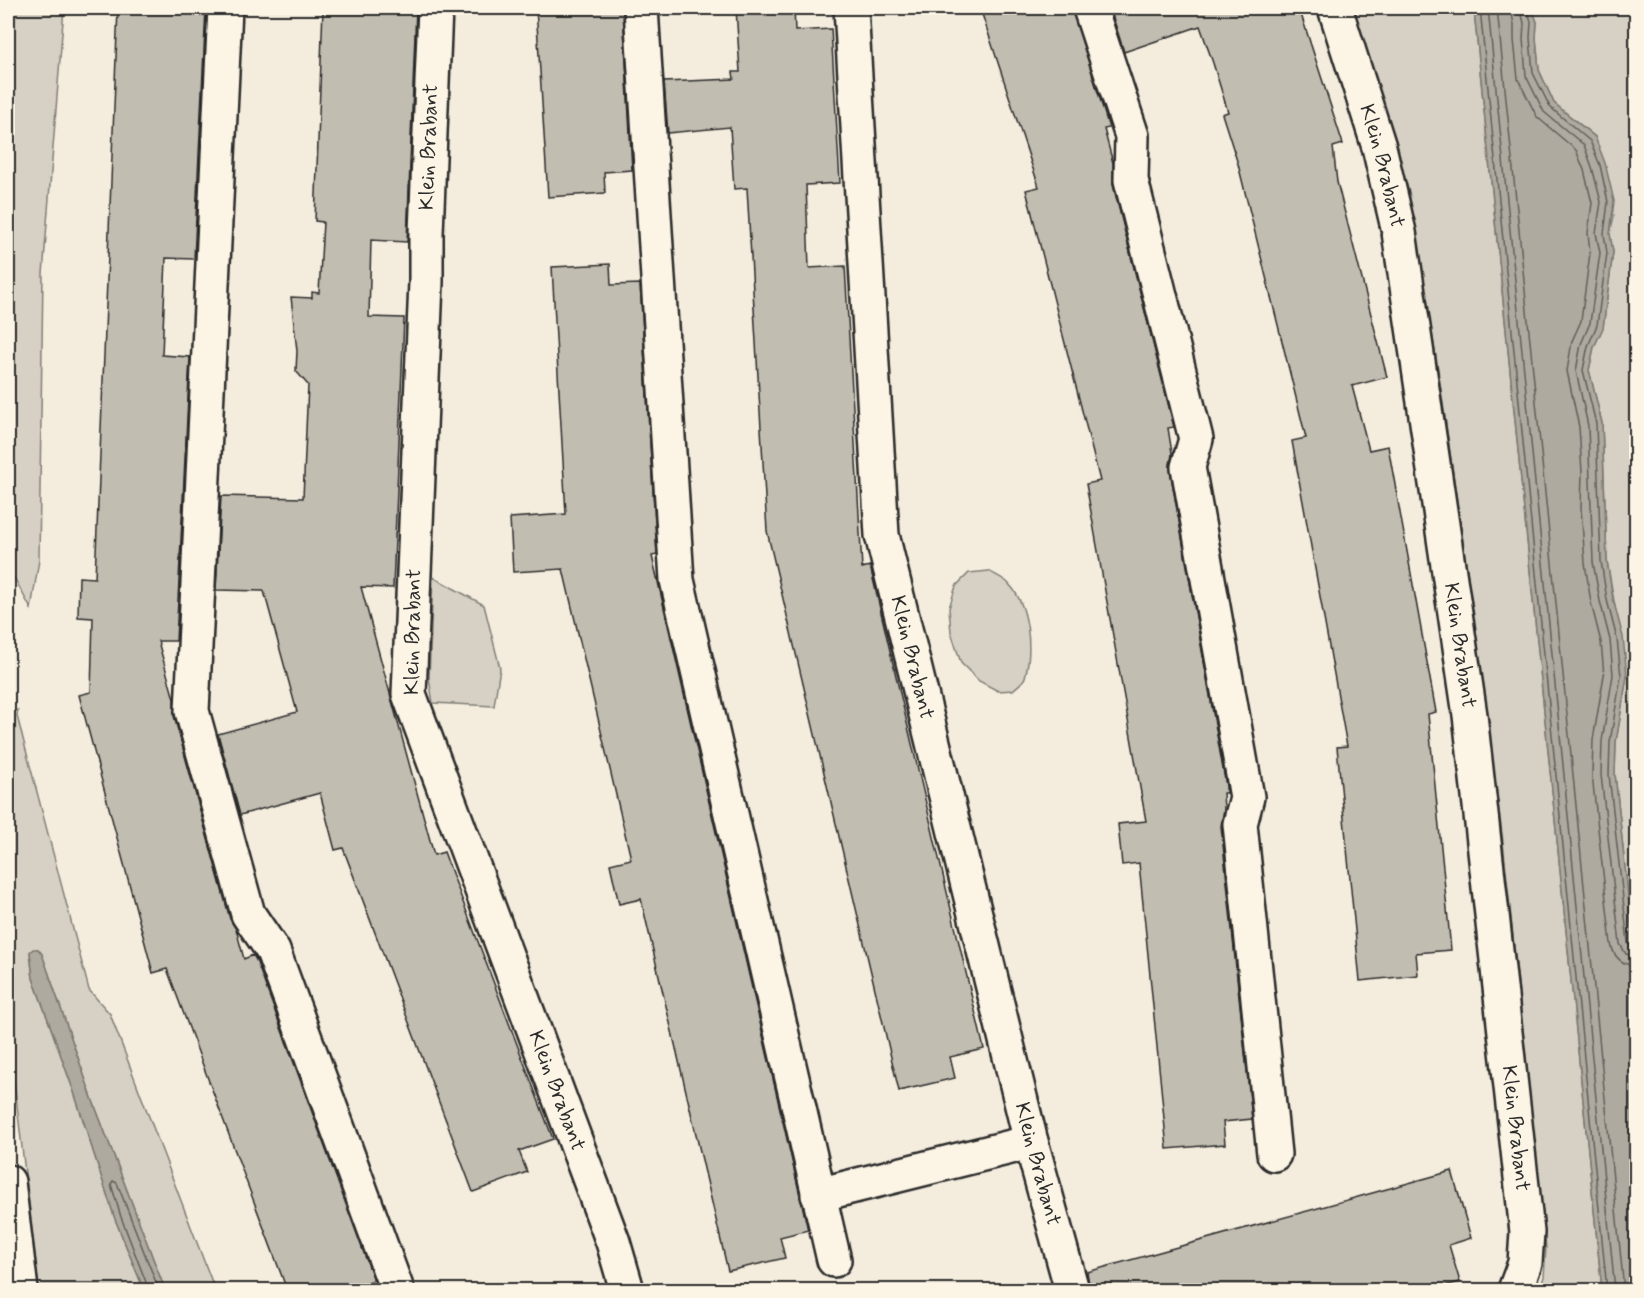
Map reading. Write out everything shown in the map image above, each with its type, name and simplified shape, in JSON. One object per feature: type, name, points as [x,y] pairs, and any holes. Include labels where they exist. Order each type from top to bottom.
[{"type":"street","points":[[225,8],[192,711],[248,914],[273,951],[397,1290]]},
{"type":"street","name":"Klein Brabant","points":[[435,8],[409,694],[613,1242],[627,1290]]},
{"type":"street","points":[[641,8],[677,580],[834,1260]]},
{"type":"street","name":"Klein Brabant","points":[[850,8],[882,535],[1031,1142],[1072,1290]]},
{"type":"street","points":[[1090,8],[1132,136],[1131,180],[1196,439],[1188,467],[1247,797],[1240,824],[1274,1154]]},
{"type":"street","name":"Klein Brabant","points":[[1335,8],[1378,147],[1399,232],[1470,715],[1527,1232],[1525,1263],[1515,1290]]},
{"type":"street","points":[[818,1195],[1031,1142]]},
{"type":"street","points":[[8,1182],[21,1290]]},
{"type":"shaded area","points":[[8,8],[64,8],[43,274],[39,560],[31,609],[8,566]]},
{"type":"shaded area","points":[[1352,8],[1497,8],[1474,10],[1602,1290],[1539,1290],[1544,1277],[1546,1248],[1503,842],[1479,654],[1439,376],[1409,192]]},
{"type":"shaded area","points":[[1532,8],[1636,8],[1636,969],[1615,774],[1616,742],[1627,676],[1607,561],[1602,423],[1589,370],[1594,347],[1603,327],[1613,252],[1610,234],[1614,216],[1595,137],[1554,103],[1539,70],[1537,22]]},
{"type":"shaded area","points":[[989,571],[1006,581],[1015,592],[1025,615],[1029,640],[1027,666],[1025,677],[1013,690],[998,691],[979,681],[961,663],[951,632],[949,608],[956,586],[969,573]]},
{"type":"shaded area","points":[[433,577],[484,605],[500,668],[494,706],[433,703],[429,678]]},
{"type":"shaded area","points":[[18,710],[17,716],[89,990],[110,1014],[215,1290],[165,1290],[93,1101],[42,954],[38,949],[30,952],[33,978],[74,1092],[115,1219],[144,1290],[39,1290],[8,1030],[8,726],[11,712]]},
{"type":"water","points":[[1532,8],[1537,22],[1539,70],[1554,103],[1595,137],[1605,163],[1614,201],[1610,234],[1613,252],[1603,328],[1594,347],[1589,370],[1602,423],[1607,561],[1613,599],[1623,637],[1627,676],[1616,742],[1615,774],[1636,969],[1636,1290],[1602,1290],[1474,10]]},
{"type":"water","points":[[38,949],[42,954],[93,1101],[165,1290],[144,1290],[115,1219],[74,1092],[33,978],[30,952]]},
{"type":"building","points":[[118,8],[206,8],[194,259],[166,258],[162,355],[190,357],[176,641],[158,641],[174,699],[174,716],[230,919],[236,929],[244,959],[253,955],[256,960],[374,1280],[347,1290],[287,1290],[167,969],[153,973],[79,695],[91,692],[93,618],[78,617],[79,577],[95,578]]},
{"type":"building","points":[[323,8],[416,8],[407,242],[371,240],[369,317],[404,318],[393,588],[361,587],[434,855],[444,852],[553,1139],[519,1151],[527,1172],[473,1192],[343,848],[335,850],[320,793],[240,815],[218,734],[297,712],[264,591],[216,590],[221,496],[303,498],[308,385],[296,371],[297,351],[291,297],[312,298],[312,292],[319,293],[323,222],[315,221]]},
{"type":"building","points":[[536,8],[623,8],[632,170],[604,172],[605,193],[548,197]]},
{"type":"building","points":[[736,8],[794,8],[795,31],[831,29],[840,183],[806,185],[809,268],[845,266],[862,568],[870,566],[984,1049],[950,1057],[955,1078],[899,1091],[767,531],[747,188],[734,189],[730,127],[668,133],[664,82],[734,79],[733,72],[740,72]]},
{"type":"building","points":[[980,8],[1072,8],[1109,128],[1104,129],[1113,163],[1113,185],[1174,427],[1168,428],[1172,453],[1170,470],[1226,786],[1226,793],[1223,793],[1224,809],[1221,826],[1252,1119],[1223,1122],[1225,1144],[1167,1149],[1139,863],[1122,865],[1118,824],[1146,821],[1086,484],[1100,481],[1026,190],[1039,187]]},
{"type":"building","points":[[1110,8],[1299,8],[1343,144],[1333,147],[1337,182],[1387,377],[1352,386],[1369,450],[1388,446],[1436,712],[1428,714],[1451,950],[1416,953],[1418,975],[1360,981],[1337,747],[1347,746],[1292,441],[1306,438],[1238,164],[1222,114],[1228,112],[1213,63],[1200,26],[1124,52]]},
{"type":"building","points":[[610,264],[611,285],[640,284],[657,555],[652,556],[808,1230],[780,1237],[785,1258],[728,1271],[641,899],[619,904],[610,864],[631,859],[563,569],[513,572],[510,518],[566,514],[552,267]]},
{"type":"building","points":[[1452,1171],[1471,1238],[1449,1245],[1460,1282],[1429,1290],[1090,1290],[1087,1272]]}]
